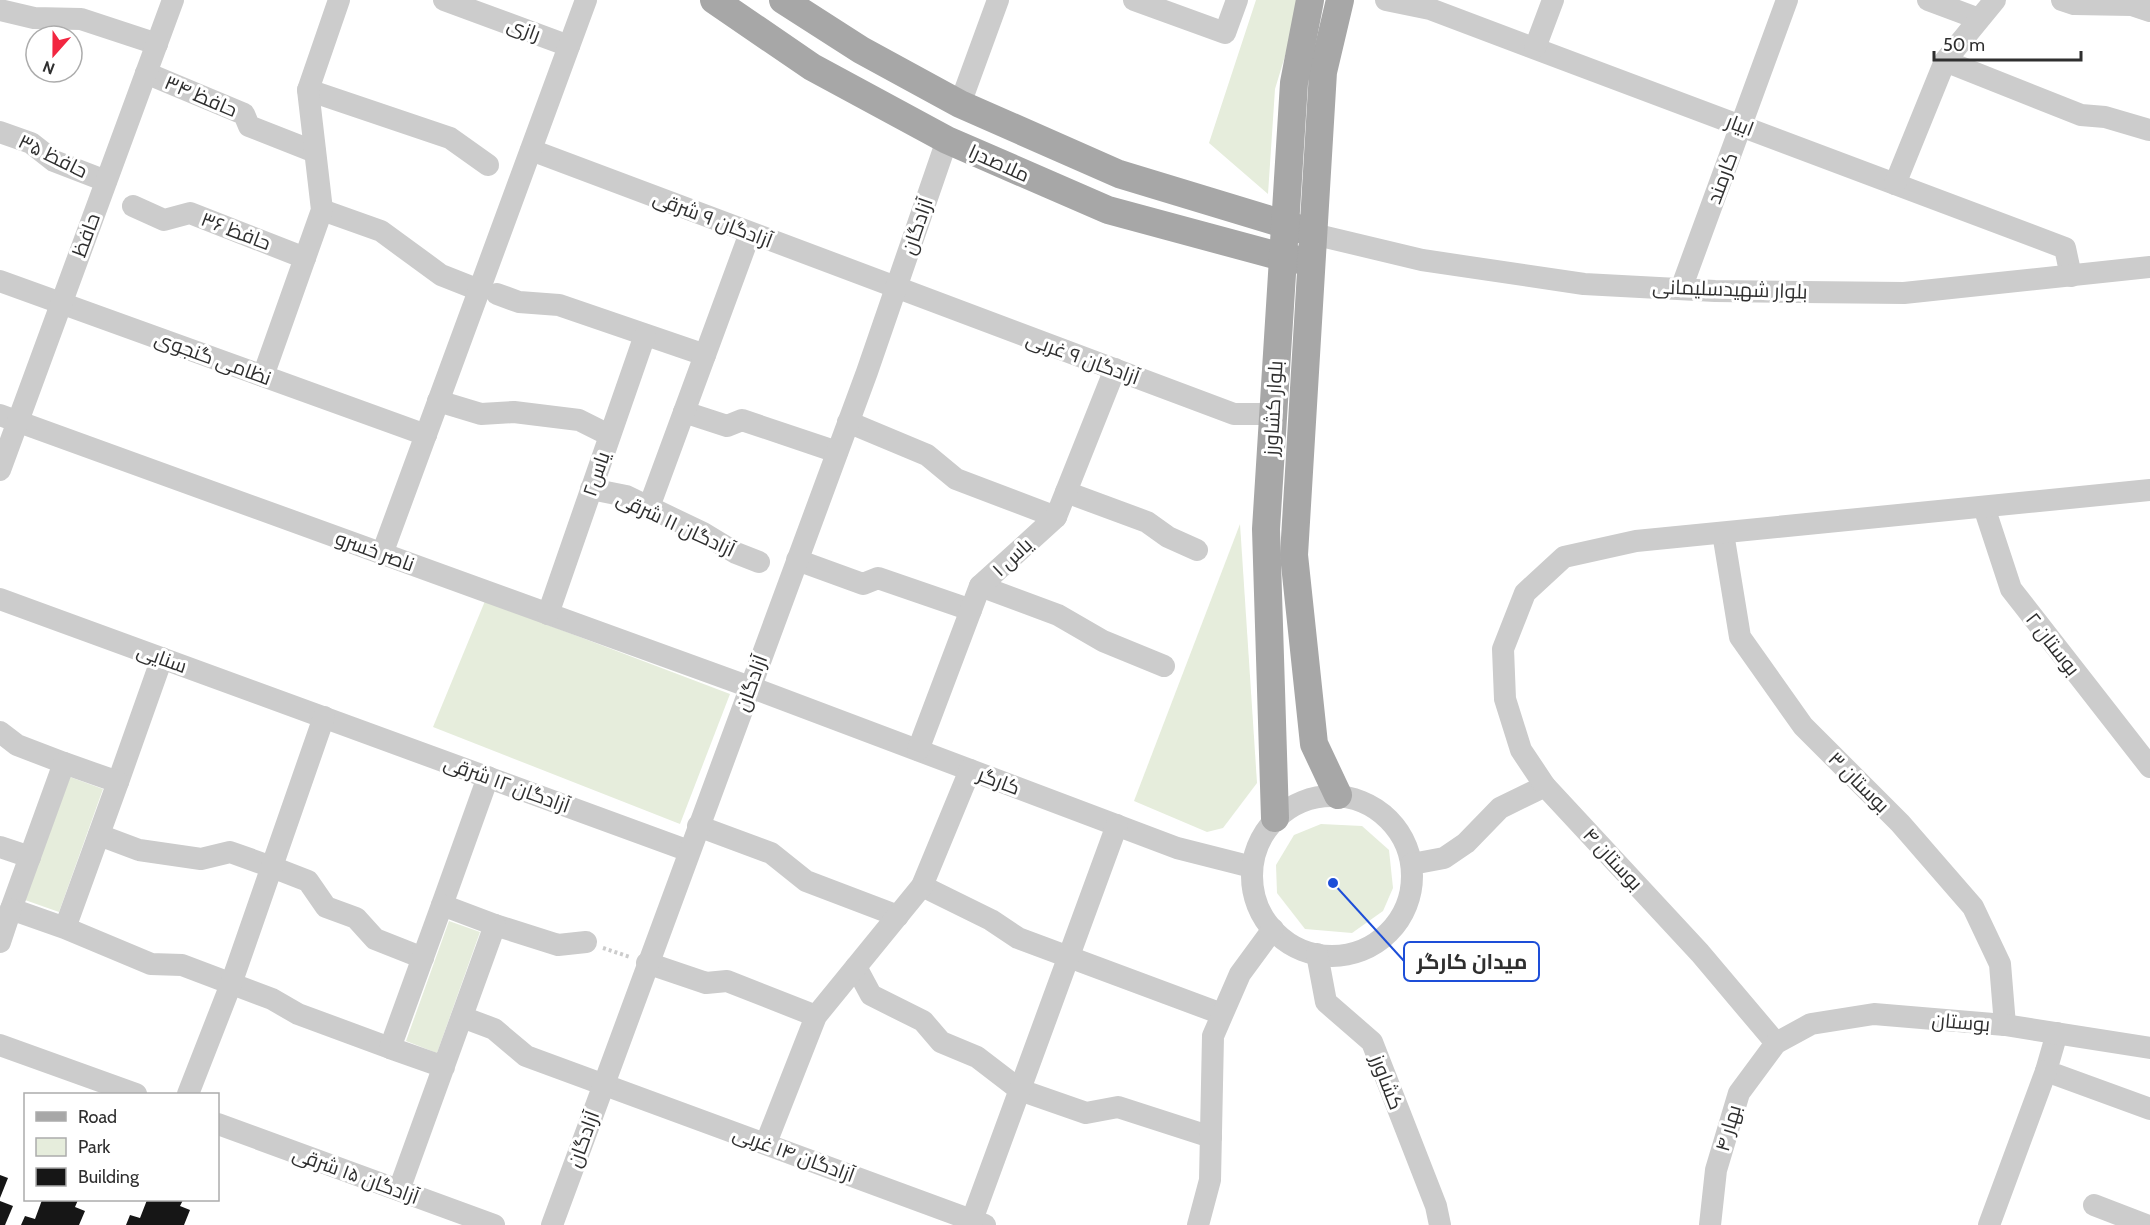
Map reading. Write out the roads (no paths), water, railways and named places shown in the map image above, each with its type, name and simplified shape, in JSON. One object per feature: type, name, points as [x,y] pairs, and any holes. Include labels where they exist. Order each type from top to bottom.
[{"type":"main road","name":"ملاصدرا","points":[[714,0],[812,67],[947,140],[1108,210],[1282,257],[1311,262]]},
{"type":"main road","name":"ملاصدرا","points":[[783,0],[861,50],[960,104],[1119,174],[1313,234]]},
{"type":"main road","name":"بلوار کشاورز","points":[[1275,818],[1266,529],[1293,83],[1310,0]]},
{"type":"main road","name":"بلوار کشاورز","points":[[1338,795],[1314,744],[1294,555],[1323,72],[1340,0]]},
{"type":"street","name":"حافظ","points":[[0,470],[9,418],[61,304],[173,0]]},
{"type":"street","points":[[263,376],[322,210],[309,90],[339,0]]},
{"type":"street","name":"رازی","points":[[444,0],[569,46]]},
{"type":"street","points":[[382,554],[438,401],[488,292],[531,150],[586,0]]},
{"type":"street","points":[[960,104],[998,0]]},
{"type":"street","points":[[1134,0],[1225,33],[1237,0]]},
{"type":"street","name":"ابیار","points":[[1386,0],[1430,9],[2065,248],[2072,276]]},
{"type":"street","points":[[1534,48],[1553,0]]},
{"type":"street","name":"کارمند","points":[[1681,289],[1787,0]]},
{"type":"street","points":[[1928,0],[1979,19]]},
{"type":"street","points":[[1895,184],[1944,61],[1995,0]]},
{"type":"street","points":[[2062,0],[2074,4],[2132,5],[2150,11]]},
{"type":"street","points":[[0,10],[34,18],[81,19],[156,44]]},
{"type":"street","points":[[1944,61],[2081,115],[2105,117],[2149,130]]},
{"type":"street","name":"حافظ ۳۴","points":[[146,73],[244,114],[249,126],[315,152]]},
{"type":"street","points":[[309,90],[450,138],[488,165]]},
{"type":"street","name":"حافظ ۳۵","points":[[0,132],[31,143],[54,161],[106,182]]},
{"type":"street","name":"آزادگان","points":[[552,1225],[848,422],[947,140]]},
{"type":"street","name":"آزادگان ۹ شرقی","points":[[531,150],[896,288]]},
{"type":"street","name":"حافظ ۳۶","points":[[133,206],[164,220],[190,213],[305,258]]},
{"type":"street","points":[[322,210],[381,231],[441,275],[519,302],[559,305],[705,355]]},
{"type":"street","points":[[649,507],[750,233]]},
{"type":"street","name":"بلوار شهیدسلیمانی","points":[[1313,234],[1422,260],[1584,284],[1681,289],[1904,292],[2150,267]]},
{"type":"street","name":"نظامی گنجوی","points":[[0,280],[426,435]]},
{"type":"street","name":"آزادگان ۹ غربی","points":[[896,288],[1234,414],[1273,414]]},
{"type":"street","name":"یاس۲","points":[[548,614],[645,335]]},
{"type":"street","name":"یاس ۱","points":[[918,750],[980,586],[1056,517],[1115,369]]},
{"type":"street","points":[[438,401],[481,414],[514,412],[579,420],[601,431]]},
{"type":"street","points":[[684,412],[727,426],[742,420],[837,452]]},
{"type":"street","name":"ناصر خسرو","points":[[9,418],[750,687]]},
{"type":"street","points":[[848,422],[927,455],[956,479],[1056,517]]},
{"type":"street","name":"آزادگان ۱۱ شرقی","points":[[591,489],[626,496],[703,533],[736,553],[759,562]]},
{"type":"street","points":[[1723,533],[2150,490]]},
{"type":"street","points":[[1066,492],[1147,522],[1168,537],[1197,550]]},
{"type":"street","name":"بوستان ۲","points":[[1984,507],[2011,589],[2150,767]]},
{"type":"street","name":"بوستان ۴","points":[[1723,533],[1636,541],[1564,557],[1525,593],[1503,650],[1505,699],[1521,750],[1545,786],[1700,953],[1776,1043]]},
{"type":"street","name":"بوستان ۳","points":[[1723,533],[1740,637],[1803,726],[1900,823],[1972,907],[2000,964],[2005,1025]]},
{"type":"street","points":[[797,560],[863,584],[878,578],[971,610]]},
{"type":"street","points":[[980,586],[1058,615],[1103,641],[1164,666]]},
{"type":"street","name":"سنایی","points":[[0,599],[324,717]]},
{"type":"street","points":[[65,928],[162,658]]},
{"type":"street","name":"کارگر","points":[[750,687],[1177,848],[1252,867]]},
{"type":"street","points":[[189,1093],[231,984],[324,717]]},
{"type":"street","name":"آزادگان ۱۲ شرقی","points":[[324,717],[689,851]]},
{"type":"street","points":[[0,732],[17,745],[118,782]]},
{"type":"street","points":[[0,942],[64,763]]},
{"type":"street","points":[[766,1143],[816,1016],[922,886],[970,770]]},
{"type":"street","points":[[390,1048],[488,777]]},
{"type":"street","points":[[1412,864],[1444,858],[1466,843],[1500,808],[1545,786]]},
{"type":"street","points":[[1338,795],[1364,801],[1387,816],[1404,838],[1412,864],[1412,891],[1402,917],[1384,938],[1361,951],[1334,956],[1307,952],[1283,939],[1273,929],[1264,919],[1253,894],[1252,867],[1259,841],[1275,818],[1293,805],[1315,797],[1338,795]]},
{"type":"street","points":[[978,1223],[1020,1090],[1117,825]]},
{"type":"street","points":[[698,826],[771,853],[806,881],[898,915]]},
{"type":"street","points":[[99,835],[139,850],[201,858],[230,852],[272,867],[308,881],[326,907],[356,918],[375,939],[423,958]]},
{"type":"street","points":[[0,847],[30,857]]},
{"type":"street","points":[[922,886],[992,920],[1018,939],[1222,1014]]},
{"type":"street","points":[[442,905],[558,945],[586,942]]},
{"type":"street","points":[[11,909],[65,928],[151,964],[182,965],[272,999],[298,1014],[444,1067]]},
{"type":"street","points":[[399,1190],[495,925]]},
{"type":"street","points":[[1198,1225],[1210,1180],[1213,1036],[1240,974],[1273,929]]},
{"type":"street","name":"کشاورز","points":[[1317,954],[1326,1002],[1372,1042],[1436,1206],[1440,1225]]},
{"type":"street","points":[[647,963],[706,983],[727,981],[816,1016]]},
{"type":"street","points":[[856,967],[871,995],[923,1021],[942,1042],[977,1057],[1020,1090],[1086,1113],[1118,1107],[1211,1137]]},
{"type":"street","name":"بوستان","points":[[1776,1043],[1811,1024],[1874,1014],[2005,1025],[2150,1048]]},
{"type":"street","name":"آزادگان ۱۴ غربی","points":[[462,1017],[494,1029],[526,1056],[978,1223]]},
{"type":"street","points":[[1989,1225],[2046,1071],[2057,1033]]},
{"type":"street","name":"بهار ۴","points":[[1710,1225],[1716,1170],[1739,1093],[1776,1043]]},
{"type":"street","points":[[0,1045],[131,1093]]},
{"type":"street","points":[[2046,1071],[2150,1109]]},
{"type":"street","name":"آزادگان ۱۵ شرقی","points":[[219,1124],[494,1225]]},
{"type":"street","points":[[2094,1205],[2146,1225]]},
{"type":"place","name":"میدان کارگر","points":[[1333,883]]}]
